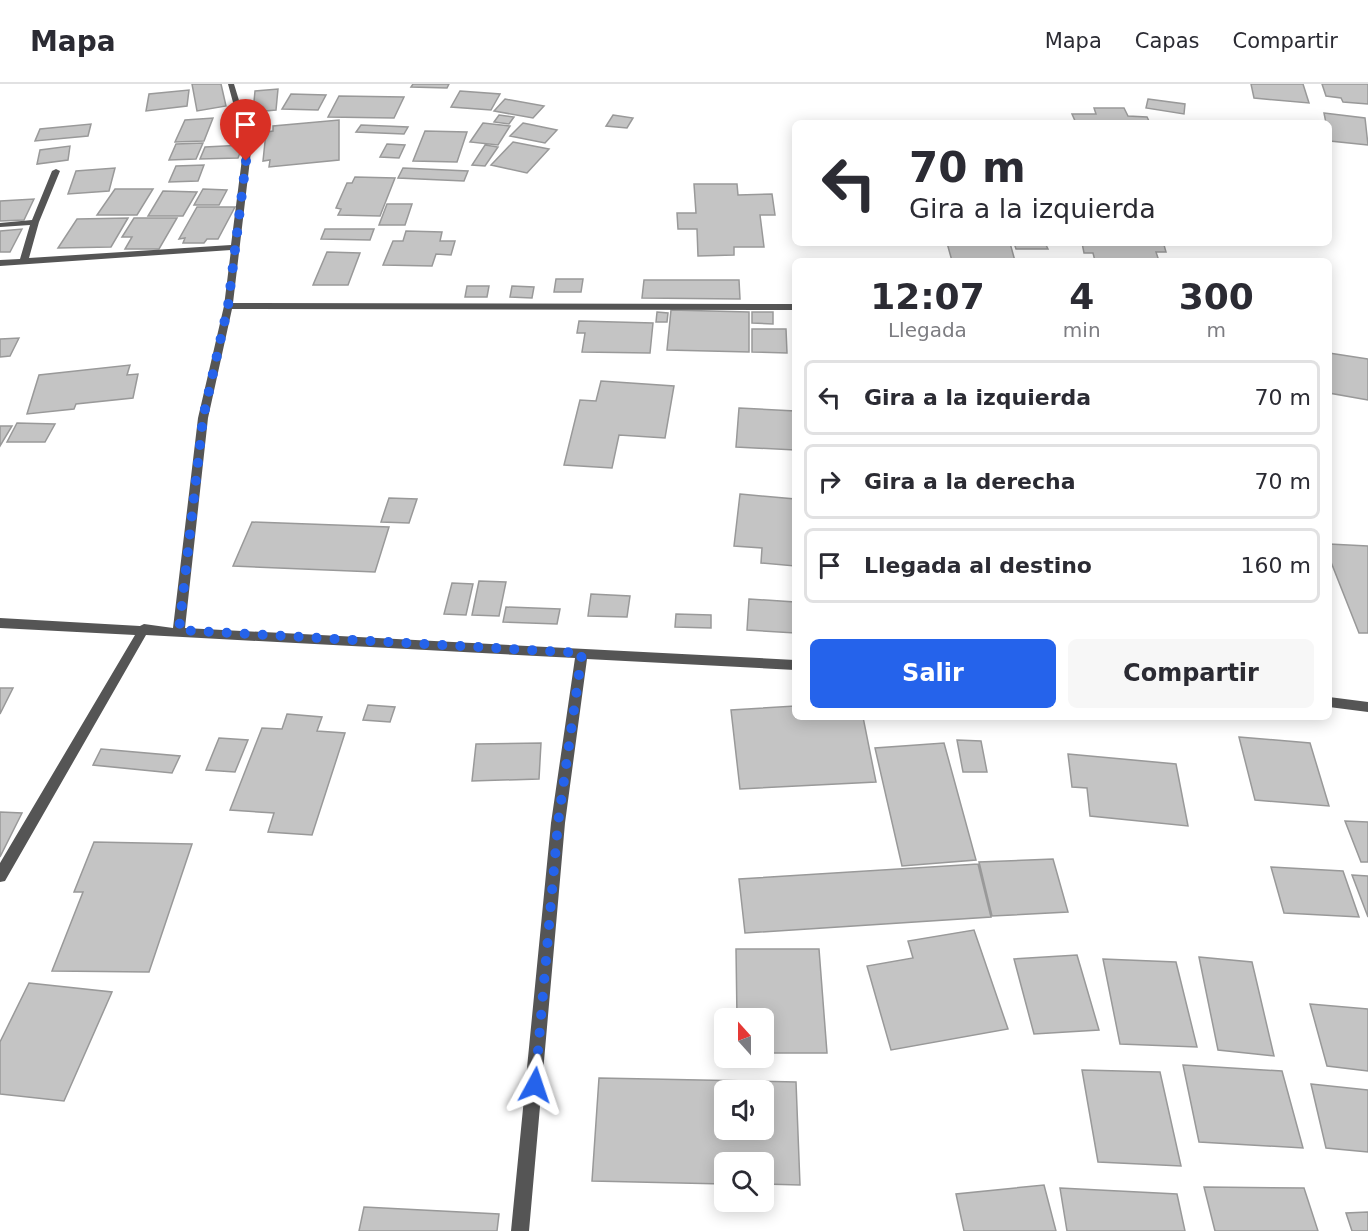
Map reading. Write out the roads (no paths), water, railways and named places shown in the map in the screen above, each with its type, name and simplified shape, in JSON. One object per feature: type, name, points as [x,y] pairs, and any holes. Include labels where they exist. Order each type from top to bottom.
[{"type":"street","points":[[179,630],[203,418],[228,306],[248,143],[231,84]]},
{"type":"street","points":[[24,261],[35,222],[56,171]]},
{"type":"street","points":[[0,225],[35,222]]},
{"type":"street","points":[[0,263],[235,247]]},
{"type":"street","points":[[228,306],[792,307]]},
{"type":"street","points":[[0,622],[792,664]]},
{"type":"street","points":[[0,876],[144,629]]},
{"type":"street","points":[[520,1231],[558,823],[582,653]]},
{"type":"street","points":[[1332,702],[1368,707]]}]
